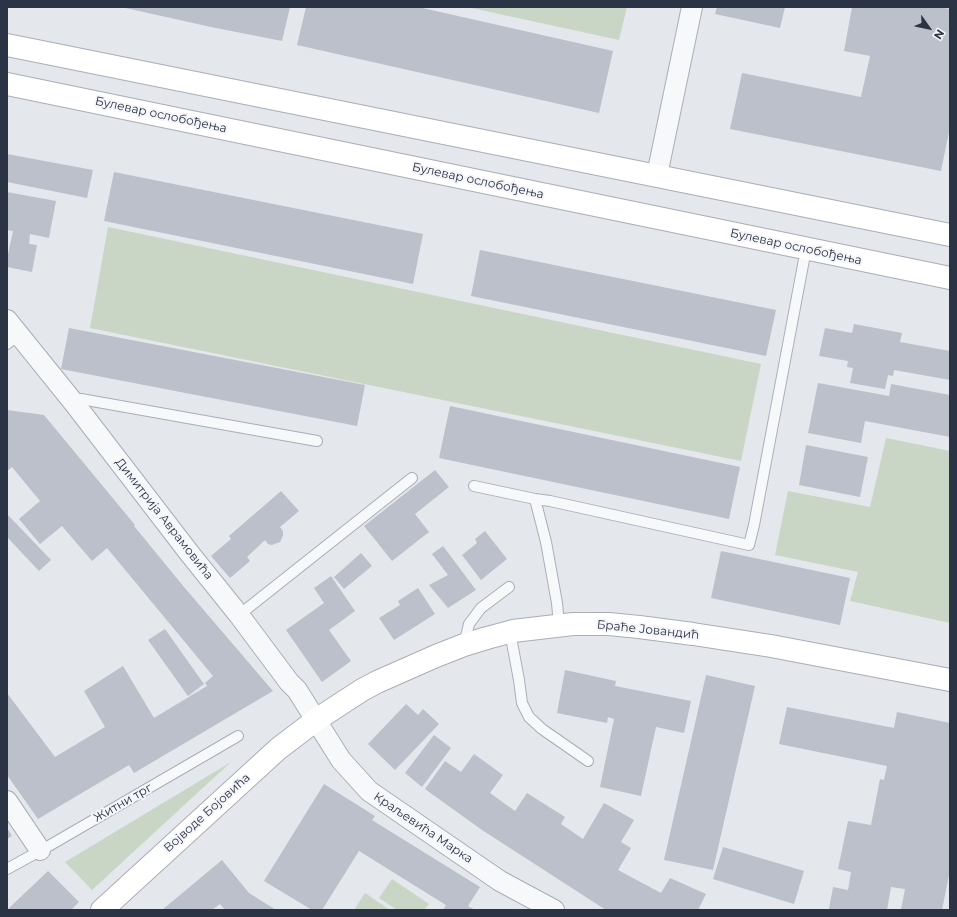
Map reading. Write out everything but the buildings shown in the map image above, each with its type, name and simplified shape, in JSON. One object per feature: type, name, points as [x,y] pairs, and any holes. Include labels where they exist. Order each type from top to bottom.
[{"type":"main road","points":[[7,45],[950,235]]},
{"type":"main road","name":"Булевар ослобођења","points":[[7,84],[950,278]]},
{"type":"main road","name":"Браће Јовандић","points":[[316,720],[377,682],[409,667],[464,645],[510,632],[573,624],[609,624],[693,634],[788,649],[950,680]]},
{"type":"main road","name":"Војводе Бојовића","points":[[102,910],[278,749],[316,720]]},
{"type":"street","points":[[657,176],[692,7]]},
{"type":"street","name":"Димитрија Аврамовића","points":[[11,333],[74,403],[239,615],[289,682],[297,690],[316,720]]},
{"type":"street","name":"Краљевића Марка","points":[[316,720],[341,760],[369,791],[500,881],[554,910]]},
{"type":"street","points":[[7,801],[40,850]]},
{"type":"lane","points":[[474,486],[550,501],[749,545],[806,249]]},
{"type":"lane","points":[[74,403],[81,399],[317,442]]},
{"type":"lane","points":[[239,615],[412,478]]},
{"type":"lane","points":[[535,499],[546,542],[557,603],[559,625]]},
{"type":"lane","points":[[464,645],[468,624],[481,608],[509,587]]},
{"type":"lane","points":[[510,632],[522,703],[529,716],[542,729],[588,761]]},
{"type":"lane","name":"Житни трг","points":[[7,869],[238,736]]},
{"type":"green space","points":[[467,7],[627,7],[619,40]]},
{"type":"green space","points":[[108,227],[761,364],[741,461],[90,328]]},
{"type":"green space","points":[[886,438],[950,451],[950,623],[850,601],[858,572],[775,555],[788,491],[870,507]]},
{"type":"green space","points":[[231,762],[92,890],[65,862]]},
{"type":"green space","points":[[392,879],[429,904],[424,910],[397,910],[379,898]]},
{"type":"green space","points":[[365,893],[390,910],[354,910]]}]
